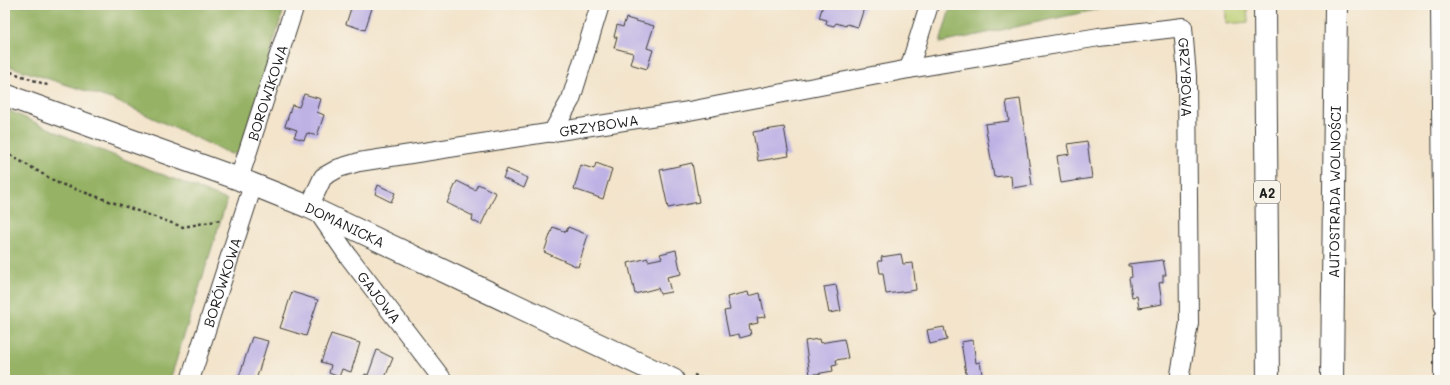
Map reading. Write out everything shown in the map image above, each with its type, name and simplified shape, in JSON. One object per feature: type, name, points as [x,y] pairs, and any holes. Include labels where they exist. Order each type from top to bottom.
[{"type":"main road","name":"A2","points":[[1265,5],[1268,380]]},
{"type":"main road","name":"AUTOSTRADA WOLNOŚCI","points":[[1332,380],[1336,5]]},
{"type":"main road","points":[[1442,5],[1445,305]]},
{"type":"main road","name":"DOMANICKA","points":[[5,94],[246,182],[313,210],[673,380]]},
{"type":"main road","points":[[1445,320],[1445,380]]},
{"type":"street","name":"BOROWIKOWA","points":[[246,182],[295,5]]},
{"type":"street","points":[[552,132],[571,99],[600,5]]},
{"type":"street","points":[[909,69],[928,5]]},
{"type":"street","name":"GRZYBOWA","points":[[313,210],[324,177],[339,168],[359,162],[689,111],[909,69],[1098,37],[1183,26],[1187,76],[1189,323],[1179,380]]},
{"type":"street","name":"BORÓWKOWA","points":[[190,380],[242,216],[246,182]]},
{"type":"street","name":"GAJOWA","points":[[313,210],[443,380]]},
{"type":"path","points":[[5,152],[58,183],[182,227],[242,216]]},
{"type":"green space","points":[[5,5],[285,5],[240,153],[231,154],[114,100],[5,65]]},
{"type":"green space","points":[[951,5],[1118,5],[940,43]]},
{"type":"green space","points":[[1226,5],[1247,5],[1248,22],[1226,24]]},
{"type":"green space","points":[[5,109],[75,140],[227,200],[170,380],[5,380]]},
{"type":"building","points":[[352,5],[373,5],[365,30],[346,24]]},
{"type":"building","points":[[823,5],[865,5],[858,27],[847,24],[846,26],[836,23],[834,26],[826,24],[827,20],[819,18]]},
{"type":"building","points":[[626,18],[654,26],[647,48],[653,50],[647,69],[630,64],[633,53],[614,48],[617,37],[614,37],[617,25],[623,27]]},
{"type":"building","points":[[304,94],[321,99],[317,112],[324,115],[317,136],[307,133],[304,140],[294,137],[297,130],[285,126],[292,105],[299,107]]},
{"type":"building","points":[[1020,99],[1032,185],[1012,188],[1011,175],[994,177],[985,124],[1009,121],[1006,101]]},
{"type":"building","points":[[784,127],[789,156],[758,161],[753,132]]},
{"type":"building","points":[[1087,141],[1092,178],[1061,183],[1057,156],[1070,154],[1068,144]]},
{"type":"building","points":[[596,163],[612,169],[603,199],[574,189],[581,165],[594,169]]},
{"type":"building","points":[[692,163],[699,202],[668,208],[660,170]]},
{"type":"building","points":[[507,169],[528,178],[524,188],[503,178]]},
{"type":"building","points":[[457,181],[475,190],[478,184],[496,193],[481,225],[472,220],[473,216],[447,203]]},
{"type":"building","points":[[378,185],[395,193],[391,202],[375,194]]},
{"type":"building","points":[[553,227],[566,232],[568,227],[588,235],[578,267],[544,252]]},
{"type":"building","points":[[676,250],[681,274],[667,277],[671,292],[660,294],[658,288],[635,294],[628,263],[648,258],[648,261],[662,258],[660,254]]},
{"type":"building","points":[[901,254],[903,264],[913,263],[916,290],[886,294],[883,273],[880,273],[878,261],[882,261],[881,257]]},
{"type":"building","points":[[1163,260],[1166,275],[1163,275],[1163,282],[1159,283],[1162,304],[1139,308],[1137,296],[1132,297],[1129,278],[1132,277],[1131,266],[1128,266],[1128,264]]},
{"type":"building","points":[[836,285],[841,311],[829,313],[824,287]]},
{"type":"building","points":[[292,292],[318,300],[306,336],[280,328]]},
{"type":"building","points":[[748,292],[749,296],[760,293],[765,317],[757,318],[758,323],[749,325],[751,335],[740,338],[739,334],[729,336],[724,311],[730,310],[727,297]]},
{"type":"building","points":[[944,327],[947,340],[930,344],[927,330]]},
{"type":"building","points":[[331,334],[360,343],[351,372],[342,369],[339,377],[329,373],[331,365],[321,362]]},
{"type":"building","points":[[252,337],[268,341],[256,380],[238,380]]},
{"type":"building","points":[[819,339],[820,343],[844,339],[848,358],[836,360],[837,365],[832,366],[833,371],[810,375],[805,341]]},
{"type":"building","points":[[973,340],[976,363],[980,362],[983,380],[967,380],[961,342]]},
{"type":"building","points":[[377,350],[393,358],[384,380],[363,380],[365,374],[368,375]]},
{"type":"building","points":[[293,376],[304,380],[291,380]]}]
